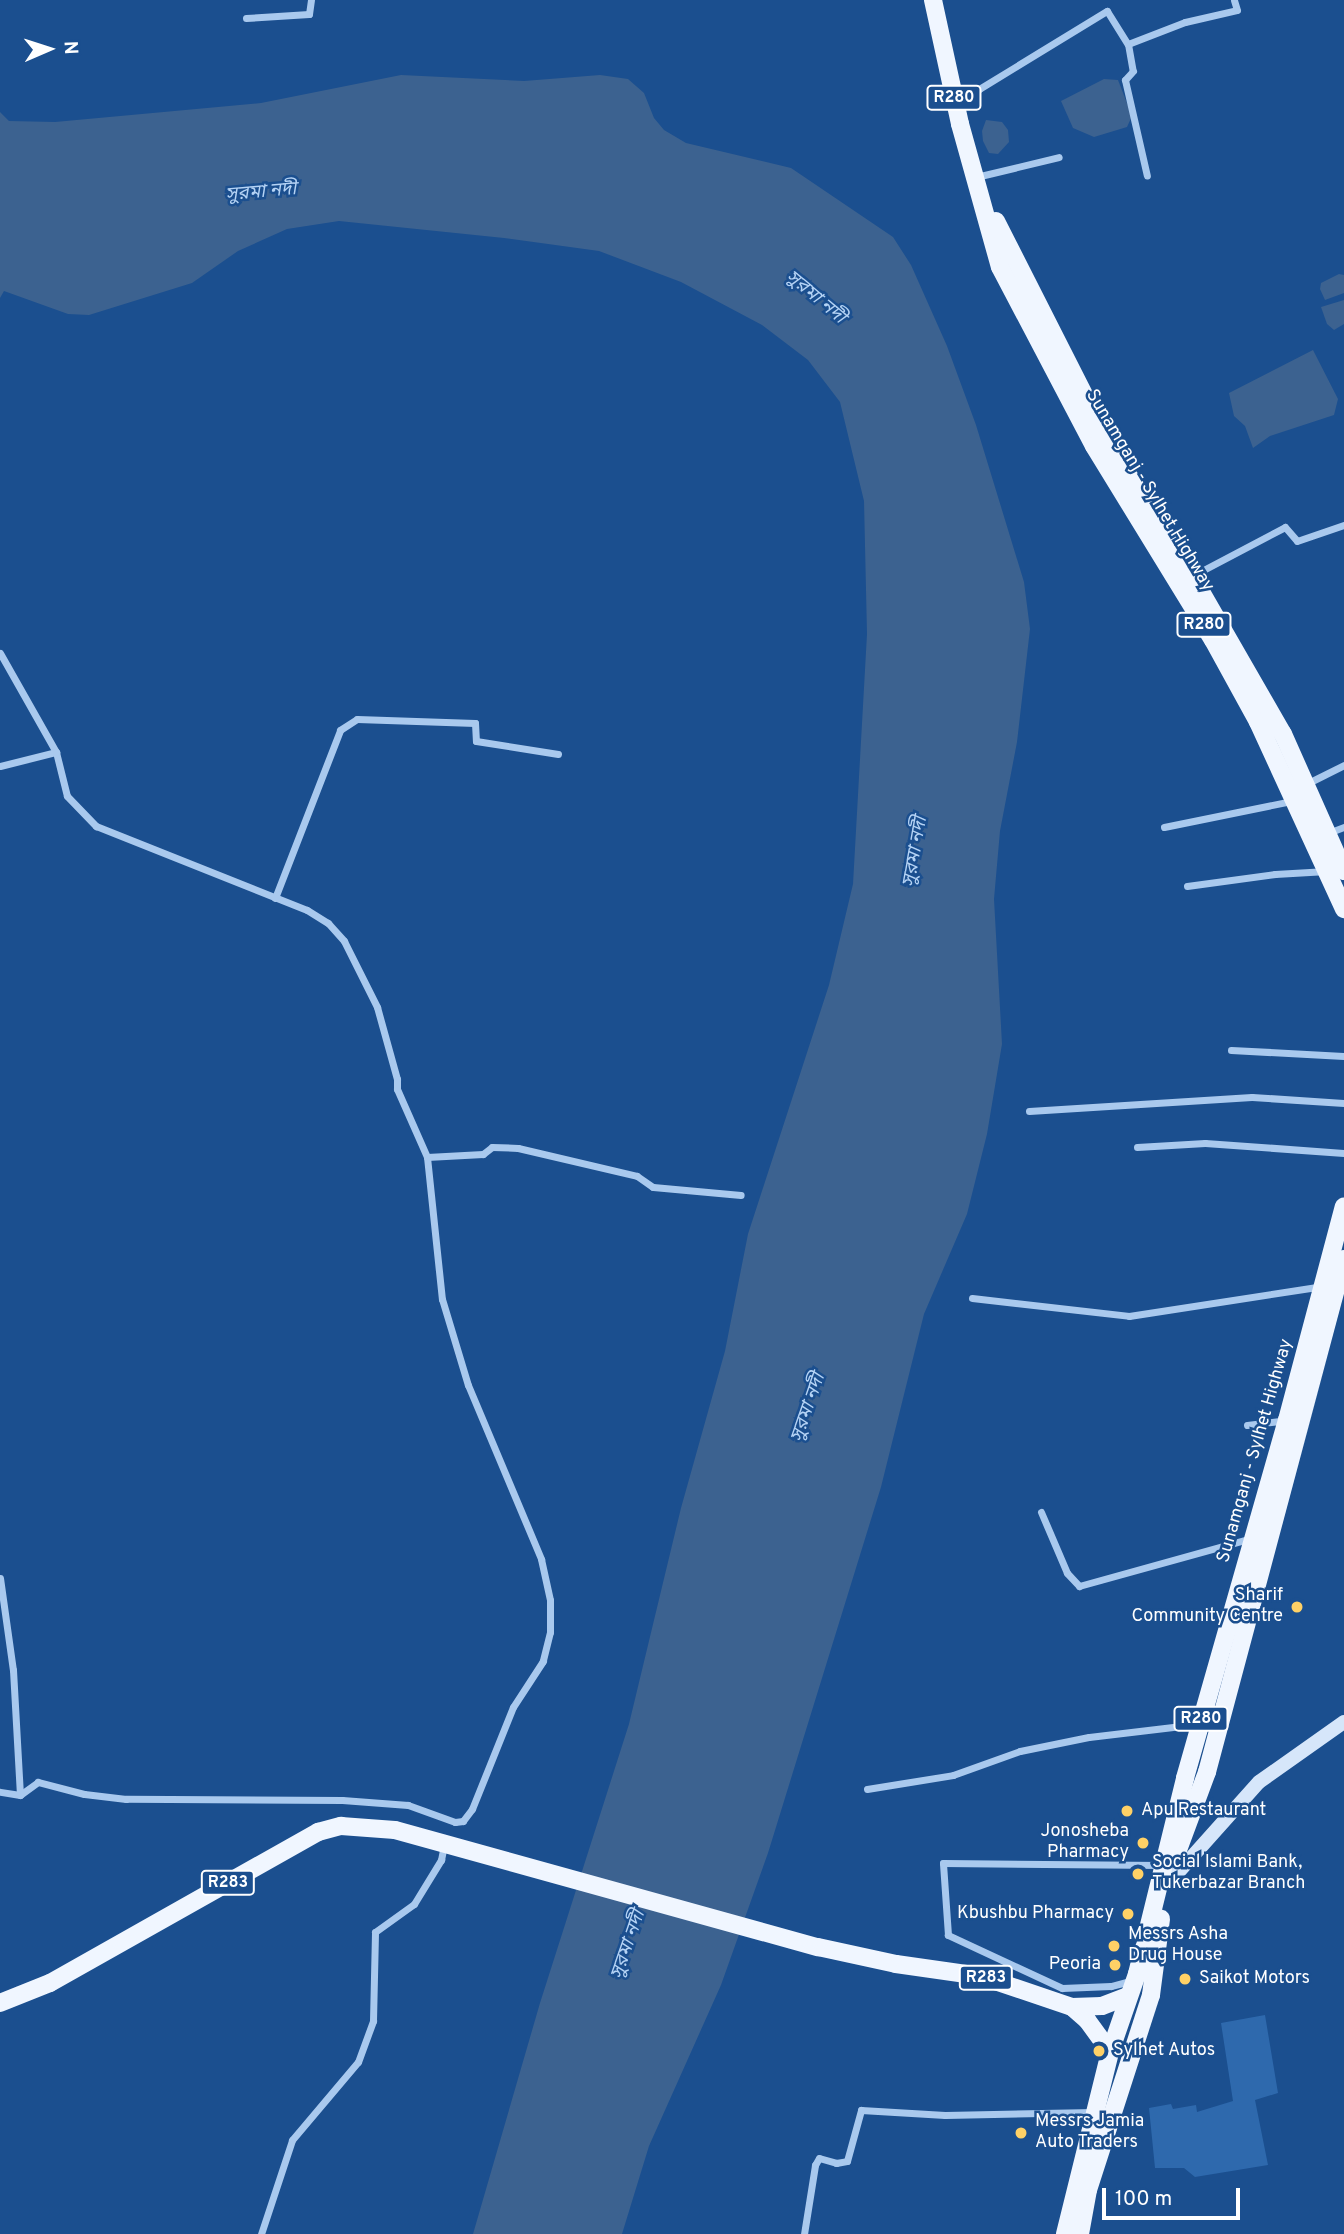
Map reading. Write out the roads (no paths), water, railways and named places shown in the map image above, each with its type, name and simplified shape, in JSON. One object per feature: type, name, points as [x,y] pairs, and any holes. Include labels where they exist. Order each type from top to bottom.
[{"type":"main road","name":"R280","points":[[933,0],[954,96],[978,185],[1008,266],[1050,344]]},
{"type":"main road","name":"Sunamganj - Sylhet Highway","points":[[1050,344],[1192,576],[1283,734],[1307,784],[1336,830],[1336,871],[1344,909]]},
{"type":"main road","name":"Sunamganj - Sylhet Highway","points":[[1050,344],[1094,446],[1213,640],[1336,871]]},
{"type":"main road","name":"Sunamganj - Sylhet Highway","points":[[1080,2234],[1088,2190],[1140,2036],[1151,1995],[1162,1877],[1207,1772],[1220,1725],[1253,1538],[1344,1206]]},
{"type":"main road","name":"Sunamganj - Sylhet Highway","points":[[1065,2234],[1094,2112],[1110,2052],[1132,1988],[1200,1724],[1241,1614],[1344,1259]]},
{"type":"main road","points":[[1162,1877],[1174,1877],[1259,1782],[1344,1722]]},
{"type":"main road","points":[[1189,1766],[1207,1772]]},
{"type":"main road","name":"R283","points":[[0,2003],[50,1983],[318,1832],[341,1826],[394,1830],[818,1947],[896,1964],[958,1971],[1072,2007]]},
{"type":"main road","points":[[1072,2007],[1102,2006],[1132,1988]]},
{"type":"main road","points":[[1072,2007],[1087,2020],[1110,2052]]},
{"type":"main road","points":[[1118,2029],[1140,2036]]},
{"type":"street","points":[[246,18],[309,14],[311,0]]},
{"type":"street","points":[[1128,44],[1185,22],[1237,10],[1234,0]]},
{"type":"street","points":[[954,96],[979,89],[1107,11],[1128,44],[1133,71],[1125,80],[1147,176]]},
{"type":"street","points":[[978,185],[1059,157]]},
{"type":"street","points":[[1192,576],[1284,527],[1297,541],[1344,525]]},
{"type":"street","points":[[0,653],[55,752],[67,796],[96,826],[275,898],[328,923],[344,942],[377,1007],[397,1079],[397,1089],[427,1157],[442,1299],[468,1385],[541,1559],[550,1600],[550,1632],[543,1661],[513,1707],[472,1809],[463,1821],[454,1822],[408,1805],[342,1800],[126,1799],[84,1794],[37,1782],[20,1795],[0,1792]]},
{"type":"street","points":[[275,898],[340,730],[357,719],[475,723],[476,741],[558,754]]},
{"type":"street","points":[[0,766],[55,752]]},
{"type":"street","points":[[1307,784],[1344,765]]},
{"type":"street","points":[[1164,827],[1296,800]]},
{"type":"street","points":[[1187,886],[1275,874],[1336,871]]},
{"type":"street","points":[[1231,1050],[1344,1056]]},
{"type":"street","points":[[1029,1111],[1252,1097],[1344,1103]]},
{"type":"street","points":[[1137,1147],[1205,1143],[1344,1153]]},
{"type":"street","points":[[427,1157],[483,1154],[492,1147],[518,1148],[637,1176],[653,1187],[741,1195]]},
{"type":"street","points":[[972,1298],[1129,1316],[1323,1286]]},
{"type":"street","points":[[1247,1425],[1287,1420]]},
{"type":"street","points":[[1041,1512],[1066,1573],[1079,1586],[1253,1538]]},
{"type":"street","points":[[0,1578],[13,1670],[20,1795]]},
{"type":"street","points":[[867,1789],[953,1775],[1020,1751],[1089,1737],[1134,1729],[1220,1725]]},
{"type":"street","points":[[261,2234],[292,2140],[358,2062],[373,2021],[375,1932],[414,1903],[441,1860],[444,1843]]},
{"type":"street","points":[[1132,1988],[1062,1987],[948,1936],[943,1863],[1162,1877]]},
{"type":"street","points":[[804,2234],[815,2165],[819,2158],[836,2164],[847,2161],[862,2110],[945,2115],[1094,2112]]},
{"type":"water","name":"সুরমা নদী","points":[[401,75],[524,81],[600,75],[628,79],[644,93],[654,118],[664,130],[686,143],[791,168],[893,237],[911,265],[947,346],[976,425],[1024,582],[1030,629],[1017,742],[1000,831],[994,899],[1002,1044],[987,1134],[967,1214],[924,1314],[881,1487],[768,1853],[721,1985],[649,2146],[622,2234],[473,2234],[540,2003],[629,1724],[681,1508],[725,1351],[748,1234],[829,985],[853,884],[867,634],[864,501],[840,402],[808,360],[762,325],[681,282],[599,251],[504,238],[339,221],[287,229],[238,251],[192,283],[89,315],[68,314],[4,291],[0,298],[0,112],[9,121],[55,122],[261,103]]},
{"type":"water","points":[[1104,79],[1118,80],[1132,116],[1127,127],[1094,137],[1073,128],[1061,101]]},
{"type":"water","points":[[986,120],[1002,122],[1008,130],[1009,142],[998,154],[989,153],[983,141],[982,131]]},
{"type":"water","points":[[1339,274],[1344,275],[1344,293],[1325,300],[1320,289],[1321,283]]},
{"type":"water","points":[[1344,300],[1344,324],[1334,330],[1327,324],[1321,307]]},
{"type":"water","points":[[1313,350],[1338,399],[1334,415],[1270,436],[1253,448],[1245,426],[1234,416],[1229,393]]},
{"type":"place","name":"Sharif Community Centre","points":[[1297,1607]]},
{"type":"place","name":"Apu Restaurant","points":[[1127,1811]]},
{"type":"place","name":"Jonosheba Pharmacy","points":[[1143,1843]]},
{"type":"place","name":"Social Islami Bank, Tukerbazar Branch","points":[[1138,1874]]},
{"type":"place","name":"Kbushbu Pharmacy","points":[[1128,1914]]},
{"type":"place","name":"Messrs Asha Drug House","points":[[1114,1946]]},
{"type":"place","name":"Peoria","points":[[1115,1965]]},
{"type":"place","name":"Saikot Motors","points":[[1185,1979]]},
{"type":"place","name":"Sylhet Autos","points":[[1099,2051]]},
{"type":"place","name":"Messrs Jamia Auto Traders","points":[[1021,2133]]}]
